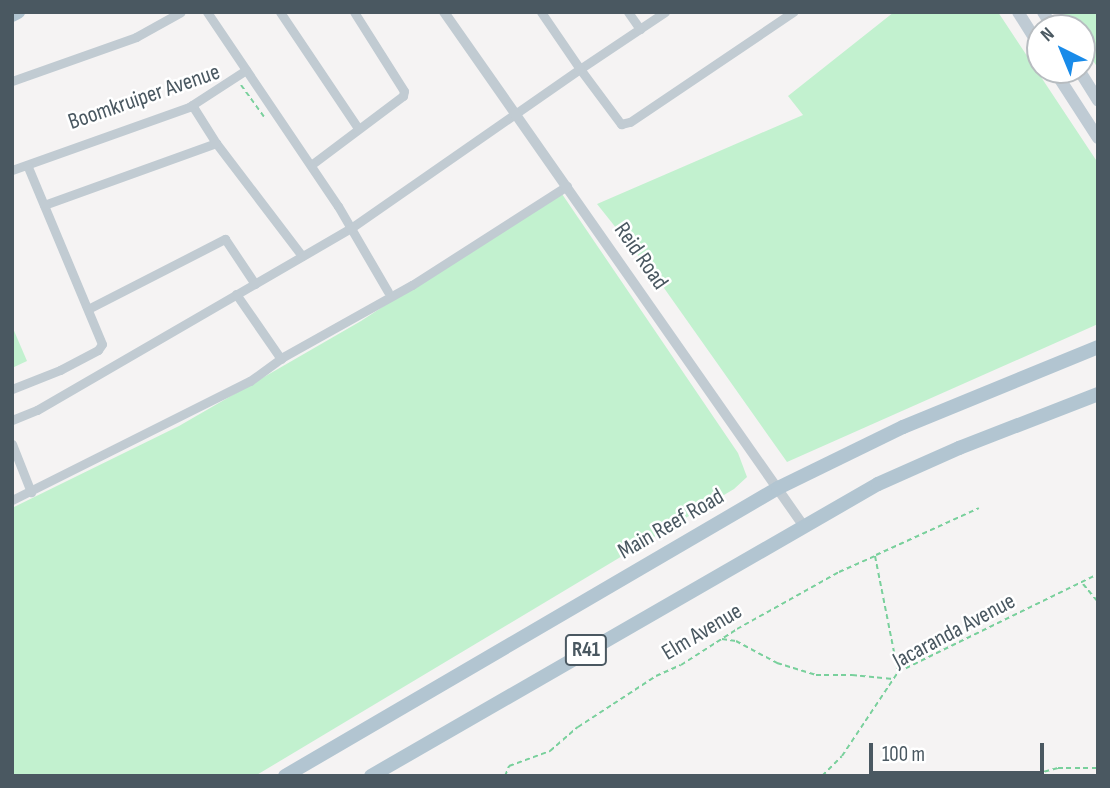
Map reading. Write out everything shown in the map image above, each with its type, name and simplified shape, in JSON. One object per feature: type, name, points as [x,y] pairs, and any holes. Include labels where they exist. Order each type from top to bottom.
[{"type":"main road","points":[[12,15],[18,12]]},
{"type":"main road","points":[[1063,84],[1098,138]]},
{"type":"main road","points":[[1088,84],[1098,100]]},
{"type":"main road","name":"Main Reef Road","points":[[285,776],[779,488],[903,427],[1098,346]]},
{"type":"main road","name":"R41","points":[[371,776],[878,484],[959,447],[1098,394]]},
{"type":"street","points":[[12,81],[136,37],[181,12]]},
{"type":"street","points":[[207,12],[311,165],[388,292]]},
{"type":"street","points":[[280,12],[358,128]]},
{"type":"street","points":[[311,165],[403,96],[404,91],[354,12]]},
{"type":"street","name":"Reid Road","points":[[444,12],[518,113],[803,525]]},
{"type":"street","points":[[541,12],[621,124],[630,122],[793,12]]},
{"type":"street","points":[[628,12],[640,29]]},
{"type":"street","points":[[12,420],[37,410],[351,228],[664,12]]},
{"type":"street","points":[[12,170],[192,105],[246,70]]},
{"type":"street","points":[[192,105],[216,143],[302,256]]},
{"type":"street","points":[[44,205],[216,143]]},
{"type":"street","points":[[12,389],[98,350],[102,344],[27,164]]},
{"type":"street","points":[[12,500],[202,408],[250,381],[281,359],[412,285],[567,186]]},
{"type":"street","points":[[88,309],[225,239],[255,284]]},
{"type":"street","points":[[236,294],[281,359]]},
{"type":"street","points":[[12,444],[31,492]]},
{"type":"path","name":"Boomkruiper Avenue","points":[[222,86],[234,82],[240,84],[264,117]]},
{"type":"path","name":"Elm Avenue","points":[[505,776],[514,763],[550,751],[593,717],[721,639],[839,572],[979,508]]},
{"type":"path","points":[[875,556],[889,614],[898,673]]},
{"type":"path","name":"Jacaranda Avenue","points":[[822,776],[842,756],[898,673],[1098,574]]},
{"type":"path","points":[[1082,583],[1098,601]]},
{"type":"path","points":[[721,639],[736,641],[777,663],[816,675],[852,675],[893,680]]},
{"type":"path","points":[[1028,776],[1058,768],[1098,768]]},
{"type":"green space","points":[[894,12],[998,12],[1026,54],[1026,84],[1046,84],[1098,163],[1098,324],[787,462],[664,288],[597,204],[803,115],[788,96]]},
{"type":"green space","points":[[1061,12],[1098,12],[1098,68],[1096,14]]},
{"type":"green space","points":[[560,191],[738,453],[747,477],[734,489],[255,776],[12,776],[12,508],[179,426],[361,321]]},
{"type":"green space","points":[[12,326],[27,361],[12,368]]}]
